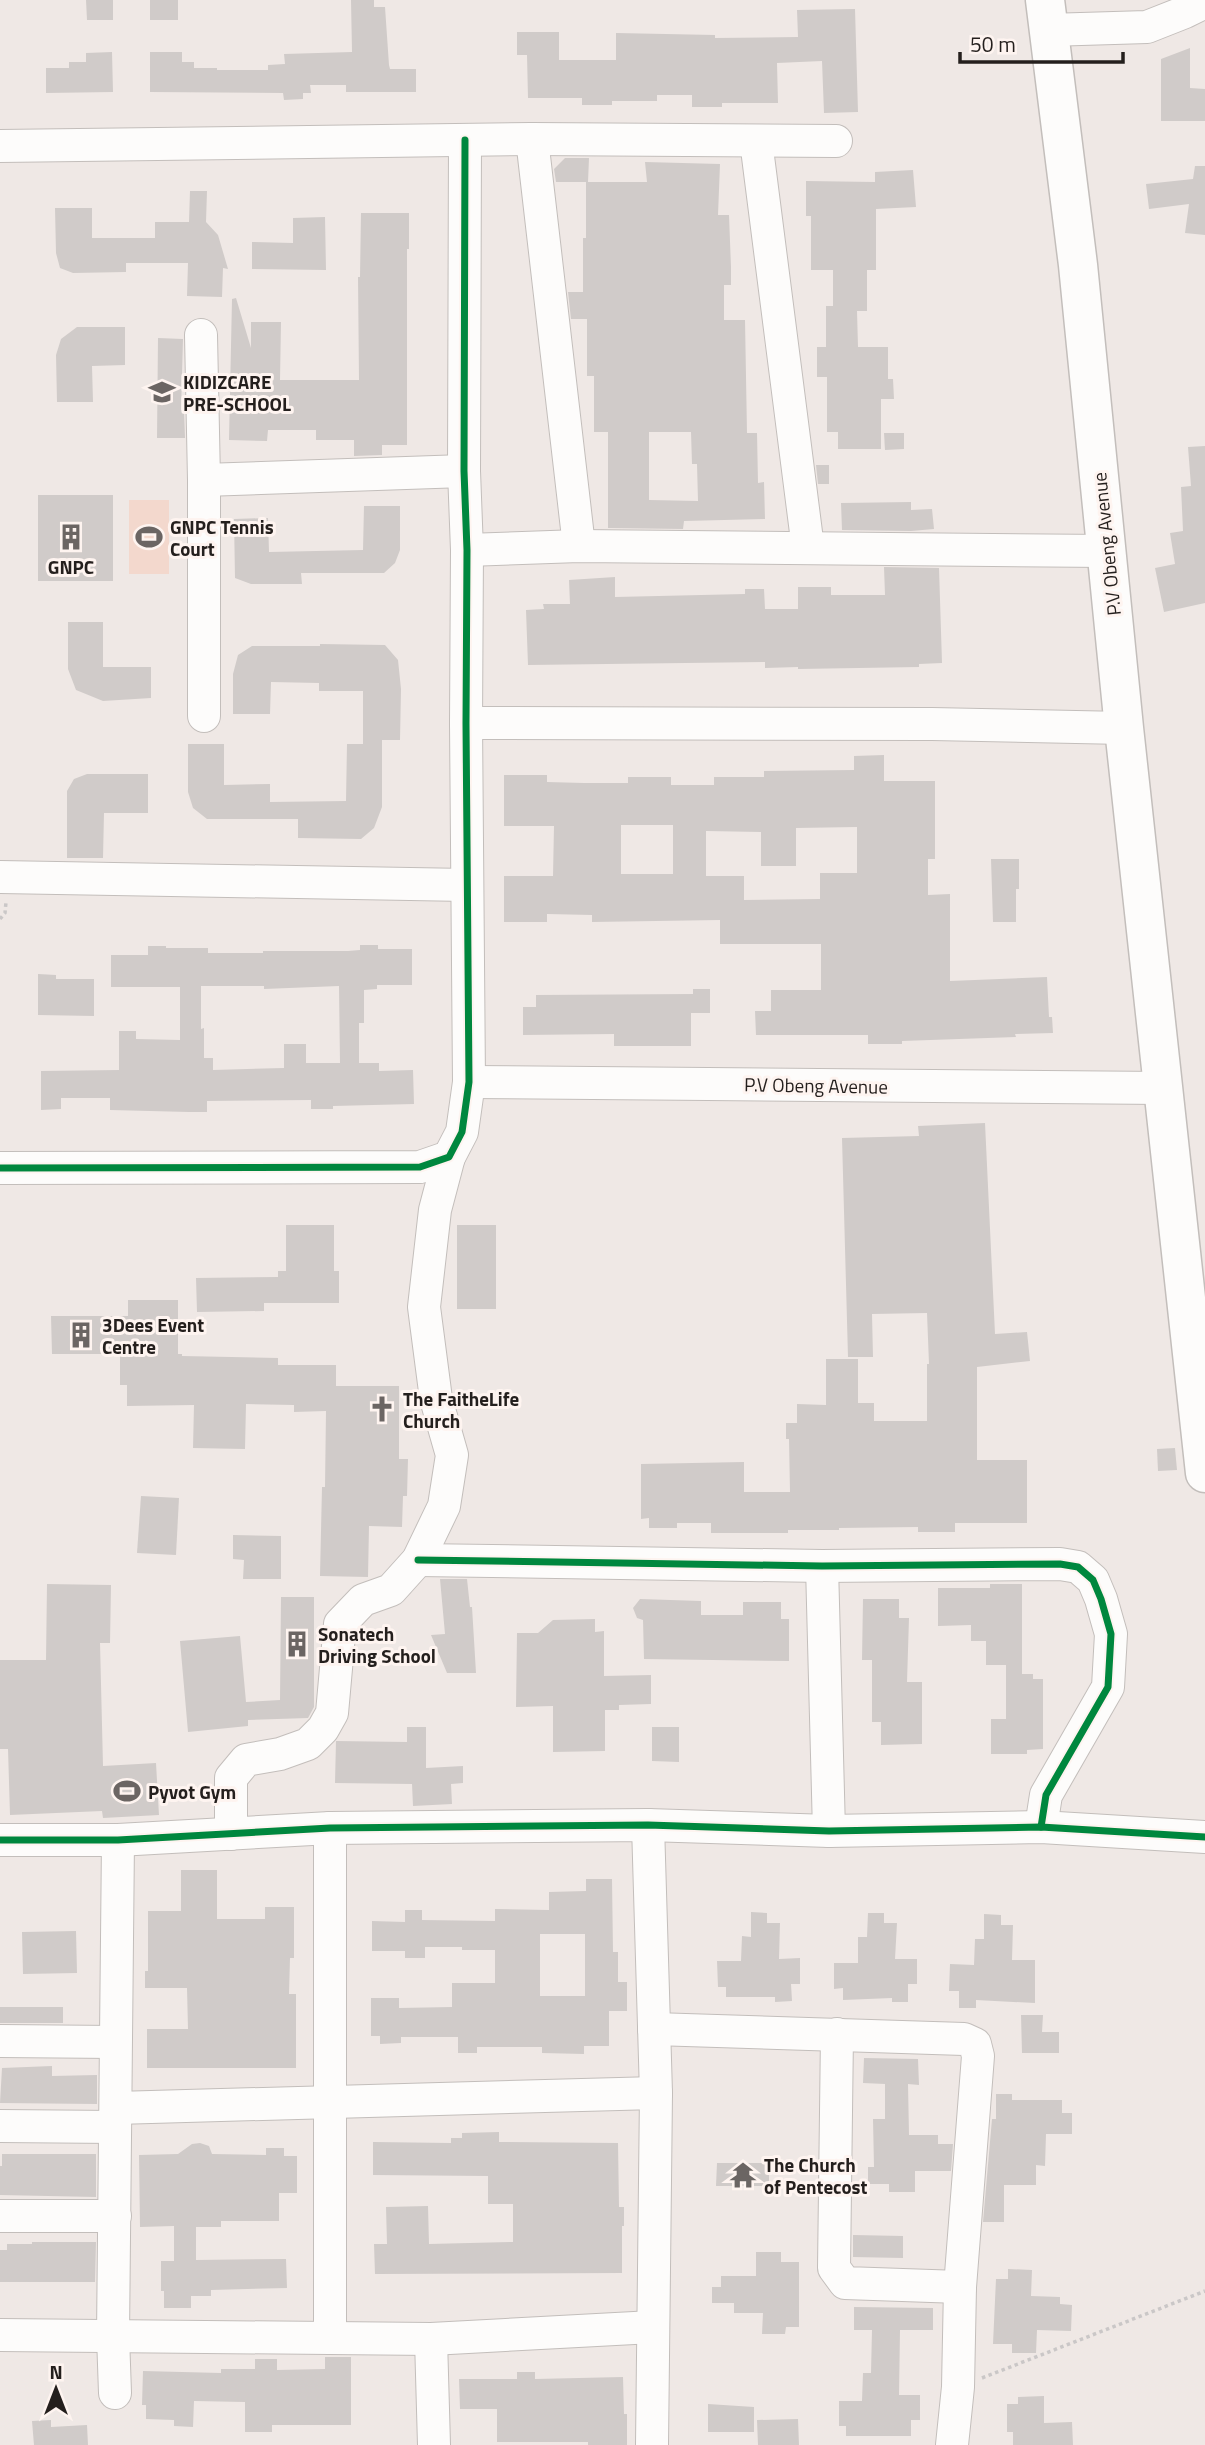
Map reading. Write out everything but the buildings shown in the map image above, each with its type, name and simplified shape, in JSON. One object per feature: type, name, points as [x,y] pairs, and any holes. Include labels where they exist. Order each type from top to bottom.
[{"type":"main road","name":"P.V Obeng Avenue","points":[[1046,15],[1078,265],[1124,728],[1205,1473]]},
{"type":"street","points":[[1046,15],[1147,27],[1205,2]]},
{"type":"street","points":[[532,139],[579,546]]},
{"type":"street","points":[[0,146],[532,139],[836,141]]},
{"type":"street","points":[[231,1834],[232,1778],[246,1760],[280,1754],[308,1744],[323,1729],[332,1713],[340,1625],[363,1600],[391,1590],[418,1560],[444,1506],[452,1455],[436,1399],[424,1307],[435,1210],[449,1157],[462,1132],[470,1082],[467,550],[464,471],[465,140]]},
{"type":"street","points":[[756,141],[808,548]]},
{"type":"street","points":[[201,335],[204,716]]},
{"type":"street","points":[[204,480],[464,471]]},
{"type":"street","points":[[467,550],[579,546],[1107,551]]},
{"type":"street","points":[[466,723],[932,724],[1124,728]]},
{"type":"street","points":[[0,877],[467,885]]},
{"type":"street","name":"P.V Obeng Avenue","points":[[470,1082],[1163,1088]]},
{"type":"street","points":[[0,1168],[420,1167],[449,1157]]},
{"type":"street","points":[[418,1560],[822,1566],[1060,1564],[1078,1567],[1093,1580],[1111,1634],[1108,1687],[1046,1795],[1041,1826]]},
{"type":"street","points":[[822,1566],[829,1831]]},
{"type":"street","points":[[0,1840],[118,1840],[330,1828],[648,1825],[829,1831],[1041,1826],[1205,1837]]},
{"type":"street","points":[[648,1825],[656,2094],[652,2445]]},
{"type":"street","points":[[330,1828],[330,2337]]},
{"type":"street","points":[[115,2393],[113,2336],[118,1840]]},
{"type":"street","points":[[654,2029],[964,2039],[975,2044],[978,2056],[960,2287],[958,2387],[952,2445]]},
{"type":"street","points":[[837,2034],[834,2268],[845,2283],[960,2287]]},
{"type":"street","points":[[0,2042],[115,2042]]},
{"type":"street","points":[[0,2126],[330,2101],[656,2094]]},
{"type":"street","points":[[0,2216],[115,2216]]},
{"type":"street","points":[[0,2334],[431,2339],[653,2327]]},
{"type":"street","points":[[431,2339],[434,2445]]},
{"type":"path","points":[[958,2387],[1205,2291]]},
{"type":"shaded area","name":"GNPC Tennis Court","points":[[129,500],[169,500],[169,574],[129,574]]},
{"type":"cycle path","points":[[0,1168],[420,1167],[449,1157],[462,1132],[469,1082],[467,550],[464,471],[465,140]]},
{"type":"cycle path","points":[[418,1560],[822,1566],[1060,1564],[1078,1567],[1093,1580],[1111,1634],[1108,1687],[1046,1795],[1041,1827]]},
{"type":"cycle path","points":[[0,1840],[118,1840],[330,1828],[648,1825],[829,1831],[1041,1827],[1205,1837]]},
{"type":"place","name":"KIDIZCARE PRE-SCHOOL","points":[[162,392]]},
{"type":"place","name":"GNPC","points":[[71,537]]},
{"type":"place","name":"GNPC Tennis Court","points":[[149,537]]},
{"type":"place","name":"3Dees Event Centre","points":[[81,1335]]},
{"type":"place","name":"The FaitheLife Church","points":[[382,1409]]},
{"type":"place","name":"Sonatech Driving School","points":[[297,1644]]},
{"type":"place","name":"Pyvot Gym","points":[[127,1791]]},
{"type":"place","name":"The Church of Pentecost","points":[[743,2175]]}]
